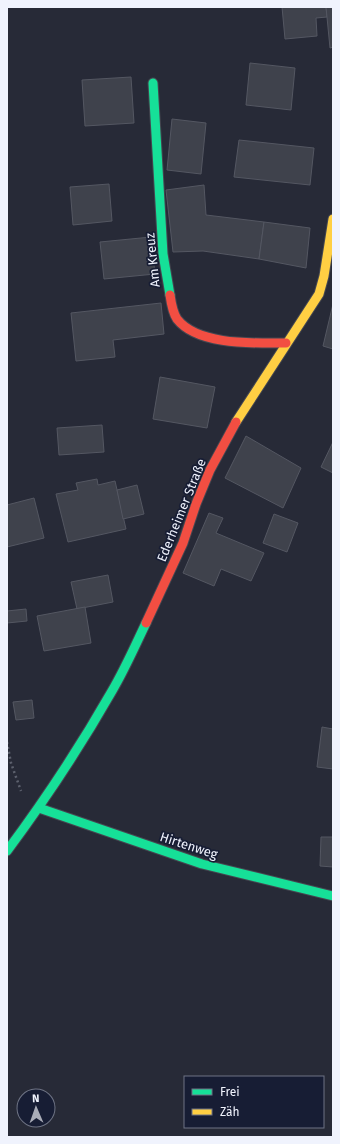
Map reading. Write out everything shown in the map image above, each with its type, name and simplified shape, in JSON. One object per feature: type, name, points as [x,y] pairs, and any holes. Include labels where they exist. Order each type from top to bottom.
[{"type":"street","name":"Am Kreuz","points":[[153,83],[163,254],[169,293],[176,318],[188,329],[206,337],[238,343],[286,343]]},
{"type":"street","name":"Ederheimer Straße","points":[[7,851],[39,808],[113,690],[151,614],[183,543],[196,504],[210,470],[241,413],[319,294],[324,276],[333,219]]},
{"type":"street","name":"Hirtenweg","points":[[39,808],[202,864],[333,896]]},
{"type":"path","points":[[7,742],[11,763],[20,790],[39,808]]},
{"type":"building","points":[[282,7],[326,7],[327,17],[316,18],[317,36],[285,39]]},
{"type":"building","points":[[326,7],[333,7],[333,47],[330,48]]},
{"type":"building","points":[[250,63],[295,68],[291,110],[246,105]]},
{"type":"building","points":[[131,77],[134,123],[85,126],[82,80]]},
{"type":"building","points":[[172,119],[206,123],[201,174],[167,170]]},
{"type":"building","points":[[239,140],[314,148],[310,185],[234,177]]},
{"type":"building","points":[[109,184],[112,221],[73,225],[70,187]]},
{"type":"building","points":[[204,185],[206,215],[264,222],[259,259],[203,251],[173,252],[166,190]]},
{"type":"building","points":[[264,222],[310,228],[306,268],[259,259]]},
{"type":"building","points":[[151,237],[155,274],[104,279],[100,242]]},
{"type":"building","points":[[161,303],[164,334],[113,340],[115,357],[76,361],[71,313]]},
{"type":"building","points":[[333,304],[333,349],[323,346]]},
{"type":"building","points":[[160,377],[215,387],[207,428],[153,419]]},
{"type":"building","points":[[102,425],[104,452],[59,455],[57,428]]},
{"type":"building","points":[[246,436],[301,468],[283,508],[225,478]]},
{"type":"building","points":[[333,442],[333,473],[321,467]]},
{"type":"building","points":[[97,479],[98,485],[115,481],[126,529],[68,542],[56,494],[78,490],[76,483]]},
{"type":"building","points":[[137,485],[144,514],[123,519],[117,490]]},
{"type":"building","points":[[34,498],[44,538],[7,547],[7,505]]},
{"type":"building","points":[[209,513],[223,518],[216,533],[264,553],[251,581],[221,569],[214,586],[183,573]]},
{"type":"building","points":[[274,514],[298,523],[287,552],[263,543]]},
{"type":"building","points":[[108,575],[113,602],[77,609],[71,582]]},
{"type":"building","points":[[85,607],[91,643],[44,651],[37,616]]},
{"type":"building","points":[[26,609],[27,621],[7,623],[7,611]]},
{"type":"building","points":[[32,700],[34,718],[16,720],[13,702]]},
{"type":"building","points":[[322,727],[333,729],[333,769],[317,767]]},
{"type":"building","points":[[321,837],[333,837],[333,867],[320,866]]},
{"type":"traffic: fast","points":[[153,83],[163,254],[170,295]]},
{"type":"traffic: fast","points":[[7,851],[75,753],[112,691],[146,623]]},
{"type":"traffic: fast","points":[[39,808],[202,864],[333,896]]},
{"type":"traffic: slow","points":[[236,422],[319,294],[324,276],[333,219]]},
{"type":"traffic: jam","points":[[170,295],[173,311],[177,319],[186,328],[199,334],[243,343],[286,343]]},
{"type":"traffic: jam","points":[[146,623],[183,543],[196,504],[210,470],[236,422]]}]
